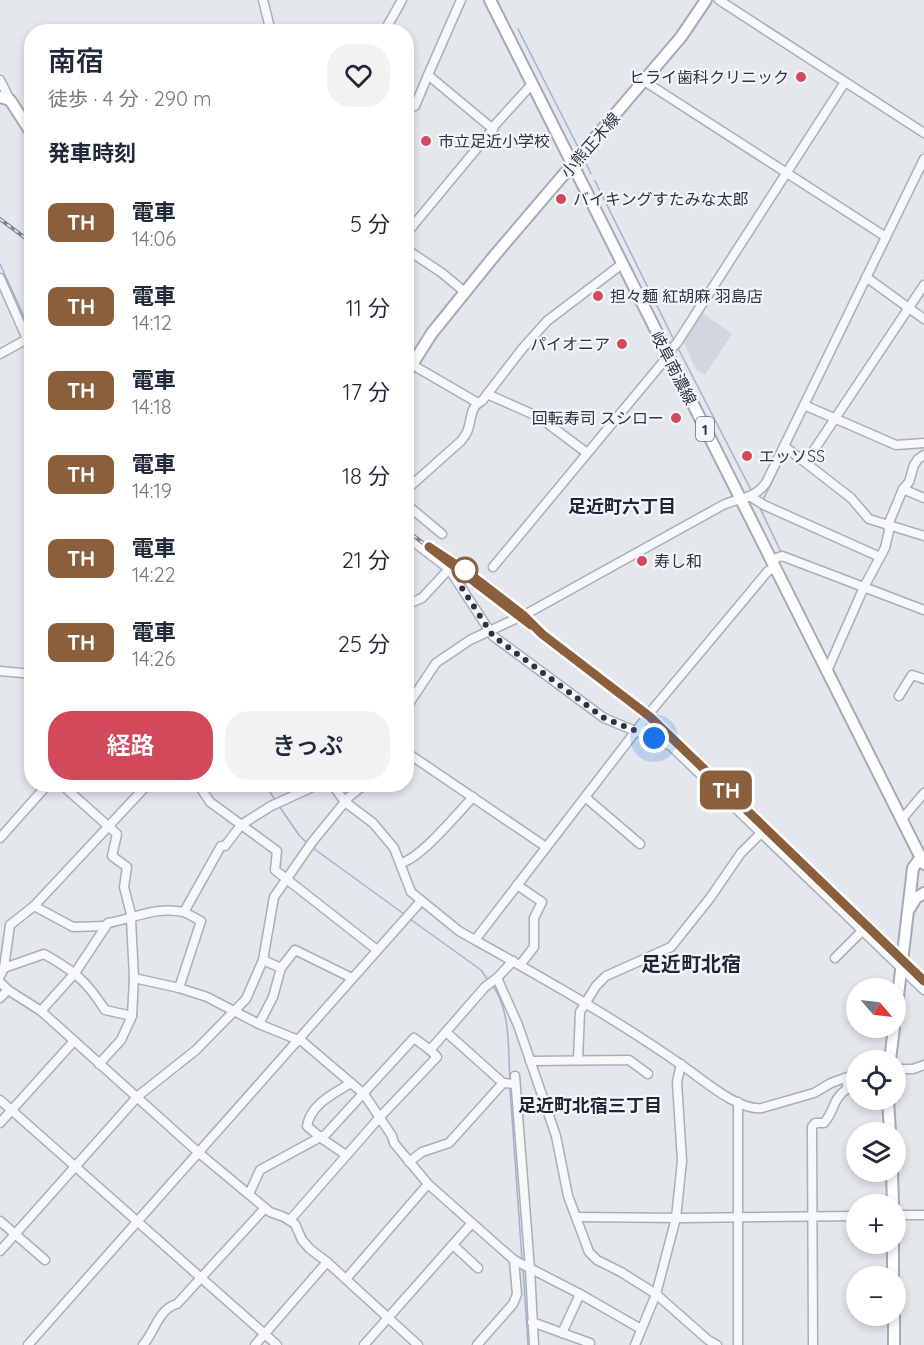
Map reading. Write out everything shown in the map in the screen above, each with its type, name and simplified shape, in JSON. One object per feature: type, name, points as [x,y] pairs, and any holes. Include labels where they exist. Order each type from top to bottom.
[{"type":"main road","name":"岐阜南濃線","points":[[490,0],[667,355],[746,498],[772,564],[903,818],[922,860]]},
{"type":"main road","name":"小熊正木線","points":[[414,361],[432,333],[495,255],[681,37],[706,0]]},
{"type":"main road","points":[[5,98],[24,116]]},
{"type":"main road","points":[[900,978],[913,868],[922,860]]},
{"type":"main road","points":[[908,911],[916,898],[924,894]]},
{"type":"main road","points":[[894,1326],[894,1345]]},
{"type":"street","points":[[263,0],[269,24]]},
{"type":"street","points":[[388,24],[402,0]]},
{"type":"street","points":[[414,105],[461,0]]},
{"type":"street","points":[[718,0],[924,133]]},
{"type":"street","points":[[428,75],[494,129]]},
{"type":"street","points":[[0,80],[5,98]]},
{"type":"street","points":[[644,81],[886,237]]},
{"type":"street","points":[[492,567],[676,343],[845,82]]},
{"type":"street","points":[[414,224],[494,129],[494,126],[532,84]]},
{"type":"street","points":[[414,696],[436,663],[489,630],[528,613],[723,505],[746,498],[766,483],[924,159]]},
{"type":"street","points":[[414,254],[442,273],[465,293]]},
{"type":"street","points":[[414,483],[461,441],[467,432],[471,414],[478,403],[547,321],[622,264]]},
{"type":"street","points":[[866,277],[924,319]]},
{"type":"street","points":[[0,278],[24,332]]},
{"type":"street","points":[[806,462],[924,285]]},
{"type":"street","points":[[0,354],[24,341]]},
{"type":"street","points":[[414,371],[478,403]]},
{"type":"street","points":[[487,394],[539,417],[587,453]]},
{"type":"street","points":[[804,405],[896,445],[924,443]]},
{"type":"street","points":[[784,446],[851,498],[869,519],[924,536]]},
{"type":"street","points":[[827,671],[864,586],[880,557],[889,531],[888,525],[903,489],[909,482],[914,465],[924,455]]},
{"type":"street","points":[[903,489],[924,498]]},
{"type":"street","points":[[746,498],[880,557]]},
{"type":"street","points":[[414,511],[442,534]]},
{"type":"street","points":[[414,542],[449,569],[493,636],[604,718],[671,746],[924,990]]},
{"type":"street","points":[[475,939],[636,731],[768,572],[772,564],[782,556],[924,610]]},
{"type":"street","points":[[414,603],[422,598],[449,569]]},
{"type":"street","points":[[0,671],[24,673]]},
{"type":"street","points":[[899,696],[912,675],[924,679]]},
{"type":"street","points":[[414,757],[546,847]]},
{"type":"street","points":[[1,833],[40,792]]},
{"type":"street","points":[[70,792],[117,834],[112,856],[127,867],[124,887],[132,919],[134,978],[132,1016],[121,1040],[99,1064]]},
{"type":"street","points":[[2,972],[10,925],[34,906],[141,792]]},
{"type":"street","points":[[203,792],[210,802],[277,851],[276,870],[286,880],[377,950]]},
{"type":"street","points":[[184,912],[221,846],[225,846],[241,825],[271,806],[302,792]]},
{"type":"street","points":[[338,792],[345,802],[378,829],[394,848],[411,892],[459,931],[663,1051],[738,1102],[755,1109],[762,1108],[814,1093],[831,1083],[846,1078]]},
{"type":"street","points":[[0,1251],[138,1096],[196,1050],[246,999],[263,960],[274,897],[313,841],[355,792]]},
{"type":"street","points":[[903,818],[924,793]]},
{"type":"street","points":[[401,863],[426,847],[473,797]]},
{"type":"street","points":[[585,797],[640,844]]},
{"type":"street","points":[[578,1060],[580,1012],[596,986],[606,976],[671,947],[710,898],[741,853],[762,832]]},
{"type":"street","points":[[430,1050],[485,987],[534,947],[534,918],[542,902],[517,885]]},
{"type":"street","points":[[28,1345],[421,901]]},
{"type":"street","points":[[34,906],[73,927],[106,926]]},
{"type":"street","points":[[40,1011],[75,973],[108,923],[132,919],[153,910],[184,912],[201,921],[179,988]]},
{"type":"street","points":[[835,957],[863,930]]},
{"type":"street","points":[[259,1024],[273,997],[281,968],[295,950],[352,978]]},
{"type":"street","points":[[2,972],[44,954],[75,973],[94,992],[105,1010],[132,1016]]},
{"type":"street","points":[[263,960],[281,968]]},
{"type":"street","points":[[134,978],[207,997],[259,1024],[303,1042],[364,1094],[392,1136],[394,1143],[429,1184],[514,1260],[641,1329]]},
{"type":"street","points":[[497,978],[518,1025],[556,1136],[562,1174],[589,1252],[597,1260],[656,1294],[708,1340],[717,1345]]},
{"type":"street","points":[[0,982],[40,1011],[138,1096],[199,1153],[265,1208],[296,1224],[302,1240],[418,1345]]},
{"type":"street","points":[[0,999],[8,990]]},
{"type":"street","points":[[446,1032],[503,1083]]},
{"type":"street","points":[[249,1194],[260,1170],[321,1138],[414,1038],[437,1057],[380,1117],[290,1220]]},
{"type":"street","points":[[0,1123],[74,1041]]},
{"type":"street","points":[[530,1061],[629,1060],[648,1074]]},
{"type":"street","points":[[635,1345],[656,1294],[676,1218],[682,1161],[677,1082],[681,1064]]},
{"type":"street","points":[[906,1069],[924,1065]]},
{"type":"street","points":[[409,1162],[422,1152],[449,1143],[503,1083],[515,1080],[534,1345]]},
{"type":"street","points":[[346,1155],[307,1126],[308,1118],[318,1104],[351,1083]]},
{"type":"street","points":[[813,1345],[812,1126],[825,1123],[836,1099],[846,1090]]},
{"type":"street","points":[[0,1100],[277,1345]]},
{"type":"street","points":[[738,1102],[738,1345]]},
{"type":"street","points":[[346,1279],[429,1184]]},
{"type":"street","points":[[143,1345],[154,1330],[156,1321],[171,1306],[177,1304],[265,1208]]},
{"type":"street","points":[[906,1215],[924,1215]]},
{"type":"street","points":[[576,1217],[846,1216]]},
{"type":"street","points":[[0,1221],[45,1260]]},
{"type":"street","points":[[364,1345],[472,1223]]},
{"type":"street","points":[[453,1245],[478,1269]]},
{"type":"street","points":[[477,1345],[513,1304],[517,1294],[514,1260]]},
{"type":"street","points":[[255,1345],[327,1262]]},
{"type":"street","points":[[562,1333],[580,1294]]},
{"type":"street","points":[[532,1322],[590,1343]]},
{"type":"shaded area","points":[[700,311],[732,334],[705,375],[696,370],[682,339]]},
{"type":"waterway","points":[[518,29],[579,149]]},
{"type":"waterway","points":[[584,159],[591,174]]},
{"type":"waterway","points":[[595,181],[674,340]]},
{"type":"waterway","points":[[0,264],[24,316]]},
{"type":"waterway","points":[[810,403],[850,321]]},
{"type":"waterway","points":[[678,348],[751,490]]},
{"type":"waterway","points":[[789,446],[806,410]]},
{"type":"waterway","points":[[763,500],[786,453]]},
{"type":"waterway","points":[[760,508],[781,552]]},
{"type":"waterway","points":[[270,792],[275,800]]},
{"type":"waterway","points":[[279,806],[307,843]]},
{"type":"waterway","points":[[313,848],[404,914]]},
{"type":"waterway","points":[[410,919],[481,970],[488,980]]},
{"type":"waterway","points":[[493,986],[499,996],[506,1019],[510,1081]]},
{"type":"waterway","points":[[510,1089],[522,1260]]},
{"type":"waterway","points":[[523,1268],[528,1345]]},
{"type":"railway","points":[[0,219],[24,237]]},
{"type":"railway","points":[[414,536],[649,716],[924,981]]},
{"type":"train","name":"TH","points":[[531,625],[429,547],[455,562],[523,615],[542,634],[649,716],[924,981]]},
{"type":"place","name":"ヒライ歯科クリニック","points":[[801,77]]},
{"type":"place","name":"市立足近小学校","points":[[426,141]]},
{"type":"place","name":"バイキングすたみな太郎","points":[[561,199]]},
{"type":"place","name":"担々麺 紅胡麻 羽島店","points":[[598,296]]},
{"type":"place","name":"パイオニア","points":[[622,344]]},
{"type":"place","name":"回転寿司 スシロー","points":[[676,418]]},
{"type":"place","name":"エッソSS","points":[[747,456]]},
{"type":"place","name":"寿し和","points":[[642,561]]},
{"type":"district","name":"足近町六丁目","points":[[622,506]]},
{"type":"district","name":"足近町北宿","points":[[691,963]]},
{"type":"district","name":"足近町北宿三丁目","points":[[590,1105]]},
{"type":"route","points":[[465,570],[458,582],[493,636],[604,718],[654,738]]}]
